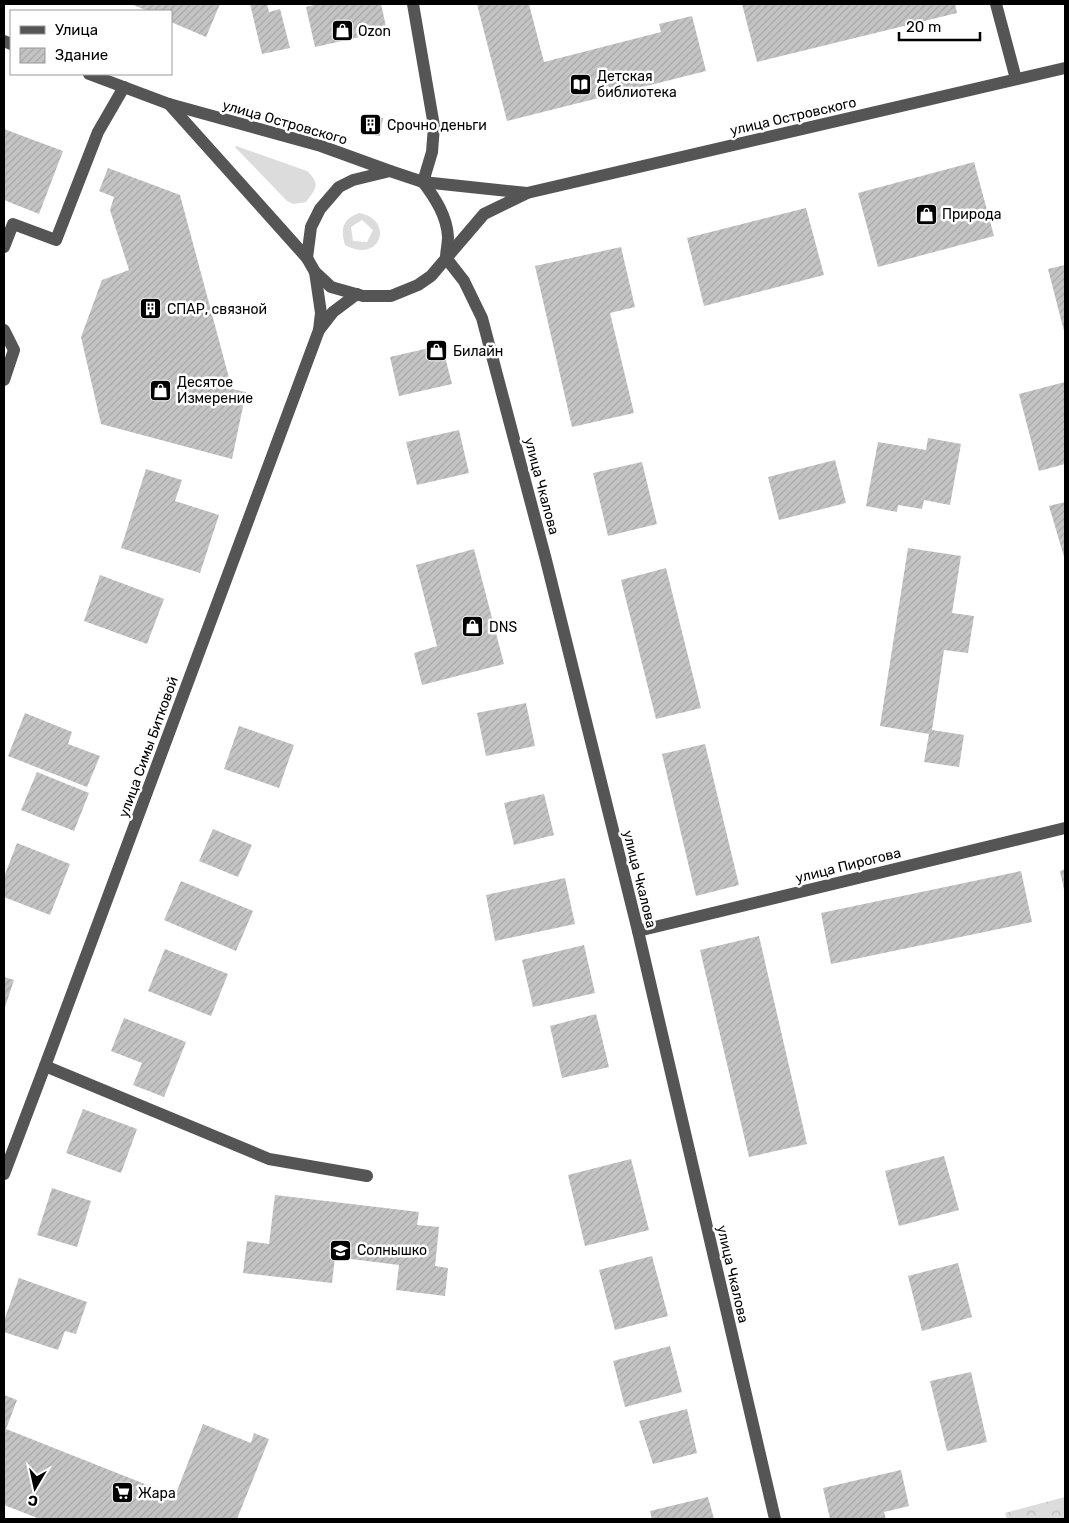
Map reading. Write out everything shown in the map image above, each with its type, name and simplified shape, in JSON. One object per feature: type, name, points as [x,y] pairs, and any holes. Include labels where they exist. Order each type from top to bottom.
[{"type":"street","points":[[413,4],[434,126],[432,152],[424,182]]},
{"type":"street","points":[[996,4],[1016,79]]},
{"type":"street","name":"улица Островского","points":[[446,258],[484,214],[527,193],[1065,68]]},
{"type":"street","name":"улица Островского","points":[[92,75],[169,104],[321,146],[390,171]]},
{"type":"street","points":[[4,247],[13,224],[56,240],[98,132],[124,87]]},
{"type":"street","name":"улица Островского","points":[[169,104],[307,258]]},
{"type":"street","points":[[390,171],[424,182],[439,204],[448,237],[446,258],[432,276],[418,285],[390,296],[363,296],[331,287],[315,272],[307,258],[311,227],[320,209],[339,188],[353,180],[390,171]]},
{"type":"street","name":"улица Островского","points":[[424,182],[527,193]]},
{"type":"street","name":"улица Чкалова","points":[[446,258],[464,281],[482,318],[546,560],[638,932],[775,1519]]},
{"type":"street","points":[[315,272],[321,313],[319,330]]},
{"type":"street","points":[[319,330],[333,312],[357,294]]},
{"type":"street","points":[[4,330],[14,350],[4,380]]},
{"type":"street","name":"улица Симы Битковой","points":[[4,1174],[319,330]]},
{"type":"street","name":"улица Пирогова","points":[[638,932],[1065,828]]},
{"type":"street","points":[[45,1066],[269,1159],[367,1176]]},
{"type":"green space","points":[[236,146],[307,171],[316,186],[312,194],[306,202],[293,204],[287,201]]},
{"type":"green space","points":[[359,213],[370,217],[377,223],[380,231],[379,239],[375,245],[367,249],[357,250],[345,245],[344,225],[354,215]],"holes":[[[362,220],[373,230],[367,242],[353,241],[351,227]]]},
{"type":"green space","points":[[1065,1497],[1065,1519],[1007,1519],[1005,1513]]},
{"type":"building","points":[[131,4],[220,4],[206,37],[172,22],[172,10],[146,10]]},
{"type":"building","points":[[250,4],[267,4],[269,12],[280,9],[290,48],[262,54]]},
{"type":"building","points":[[318,4],[381,4],[387,31],[315,47],[306,7]]},
{"type":"building","points":[[477,4],[529,4],[544,62],[661,32],[659,24],[692,16],[706,71],[507,121]]},
{"type":"building","points":[[742,4],[955,4],[957,13],[757,62]]},
{"type":"building","name":"Срочно деньги","points":[[363,115],[383,118],[380,136],[360,133]]},
{"type":"building","points":[[4,129],[63,151],[39,214],[4,200]]},
{"type":"building","name":"Природа","points":[[974,162],[994,236],[878,267],[858,193]]},
{"type":"building","name":"СПАР, связной","points":[[108,168],[180,195],[232,389],[246,392],[232,459],[101,424],[81,337],[102,280],[129,270],[110,210],[114,197],[99,191]]},
{"type":"building","points":[[806,208],[824,275],[704,306],[687,238]]},
{"type":"building","points":[[621,247],[635,307],[610,313],[634,413],[572,427],[535,266]]},
{"type":"building","points":[[1065,265],[1065,335],[1048,269]]},
{"type":"building","points":[[442,345],[452,384],[399,396],[390,357]]},
{"type":"building","points":[[1065,382],[1065,464],[1039,471],[1019,394]]},
{"type":"building","points":[[459,430],[469,473],[417,485],[406,442]]},
{"type":"building","points":[[928,438],[961,444],[950,505],[924,500],[922,509],[898,505],[897,512],[866,506],[878,442],[926,450]]},
{"type":"building","points":[[835,460],[846,503],[779,520],[768,477]]},
{"type":"building","points":[[642,462],[657,524],[608,536],[593,473]]},
{"type":"building","points":[[146,469],[182,480],[175,501],[219,515],[200,573],[121,548]]},
{"type":"building","points":[[1065,502],[1065,560],[1049,506]]},
{"type":"building","points":[[908,548],[961,556],[952,613],[974,616],[968,653],[944,650],[932,730],[964,735],[959,767],[924,762],[929,734],[880,726]]},
{"type":"building","points":[[474,549],[504,664],[422,685],[414,653],[437,646],[416,565]]},
{"type":"building","points":[[666,568],[701,708],[656,719],[621,580]]},
{"type":"building","points":[[100,575],[164,599],[147,644],[84,621]]},
{"type":"building","points":[[526,703],[535,746],[486,756],[477,713]]},
{"type":"building","points":[[25,713],[72,732],[68,744],[100,756],[87,787],[8,756]]},
{"type":"building","points":[[239,726],[294,745],[279,788],[224,769]]},
{"type":"building","points":[[705,744],[739,885],[696,896],[662,754]]},
{"type":"building","points":[[37,772],[89,793],[74,831],[21,810]]},
{"type":"building","points":[[544,794],[554,835],[514,845],[504,803]]},
{"type":"building","points":[[213,829],[252,845],[238,877],[199,861]]},
{"type":"building","points":[[17,843],[70,864],[50,915],[4,897],[4,877]]},
{"type":"building","points":[[1065,869],[1065,890],[1064,890],[1060,871]]},
{"type":"building","points":[[1021,871],[1032,922],[831,964],[821,913]]},
{"type":"building","points":[[565,878],[575,924],[495,941],[486,895]]},
{"type":"building","points":[[181,881],[253,911],[236,951],[164,920]]},
{"type":"building","points":[[759,936],[807,1144],[749,1157],[700,950]]},
{"type":"building","points":[[584,945],[595,993],[533,1007],[522,960]]},
{"type":"building","points":[[165,949],[228,974],[211,1016],[148,991]]},
{"type":"building","points":[[4,977],[14,980],[4,1010]]},
{"type":"building","points":[[596,1014],[609,1067],[562,1078],[550,1026]]},
{"type":"building","points":[[124,1018],[186,1042],[164,1097],[133,1085],[142,1063],[111,1051]]},
{"type":"building","points":[[83,1109],[137,1129],[121,1173],[66,1153]]},
{"type":"building","points":[[944,1156],[959,1210],[899,1226],[885,1171]]},
{"type":"building","points":[[631,1159],[649,1230],[585,1246],[568,1175]]},
{"type":"building","points":[[52,1188],[91,1201],[77,1247],[37,1235]]},
{"type":"building","name":"Солнышко","points":[[275,1195],[419,1212],[417,1225],[439,1227],[435,1266],[448,1268],[445,1296],[396,1290],[399,1265],[335,1257],[332,1283],[243,1273],[247,1241],[269,1244]]},
{"type":"building","points":[[652,1256],[668,1316],[615,1330],[599,1270]]},
{"type":"building","points":[[958,1263],[972,1317],[922,1331],[908,1276]]},
{"type":"building","points":[[19,1278],[87,1302],[76,1334],[65,1331],[58,1350],[4,1332],[4,1321]]},
{"type":"building","points":[[670,1346],[682,1392],[625,1407],[613,1361]]},
{"type":"building","points":[[971,1372],[987,1442],[947,1451],[930,1381]]},
{"type":"building","points":[[4,1395],[17,1400],[6,1429],[175,1496],[203,1424],[251,1443],[254,1433],[269,1439],[237,1519],[40,1519],[4,1505]]},
{"type":"building","points":[[687,1409],[697,1453],[653,1464],[639,1421]]},
{"type":"building","points":[[901,1470],[909,1506],[884,1512],[886,1519],[830,1519],[823,1488]]},
{"type":"building","points":[[708,1497],[714,1519],[652,1519],[650,1511]]},
{"type":"place","name":"Ozon","points":[[342,31]]},
{"type":"place","name":"Детская библиотека","points":[[581,84]]},
{"type":"place","name":"Срочно деньги","points":[[371,125]]},
{"type":"place","name":"Природа","points":[[926,214]]},
{"type":"place","name":"СПАР, связной","points":[[151,309]]},
{"type":"place","name":"Билайн","points":[[437,351]]},
{"type":"place","name":"Десятое Измерение","points":[[161,390]]},
{"type":"place","name":"DNS","points":[[473,627]]},
{"type":"place","name":"Солнышко","points":[[341,1250]]},
{"type":"place","name":"Жара","points":[[122,1493]]}]
